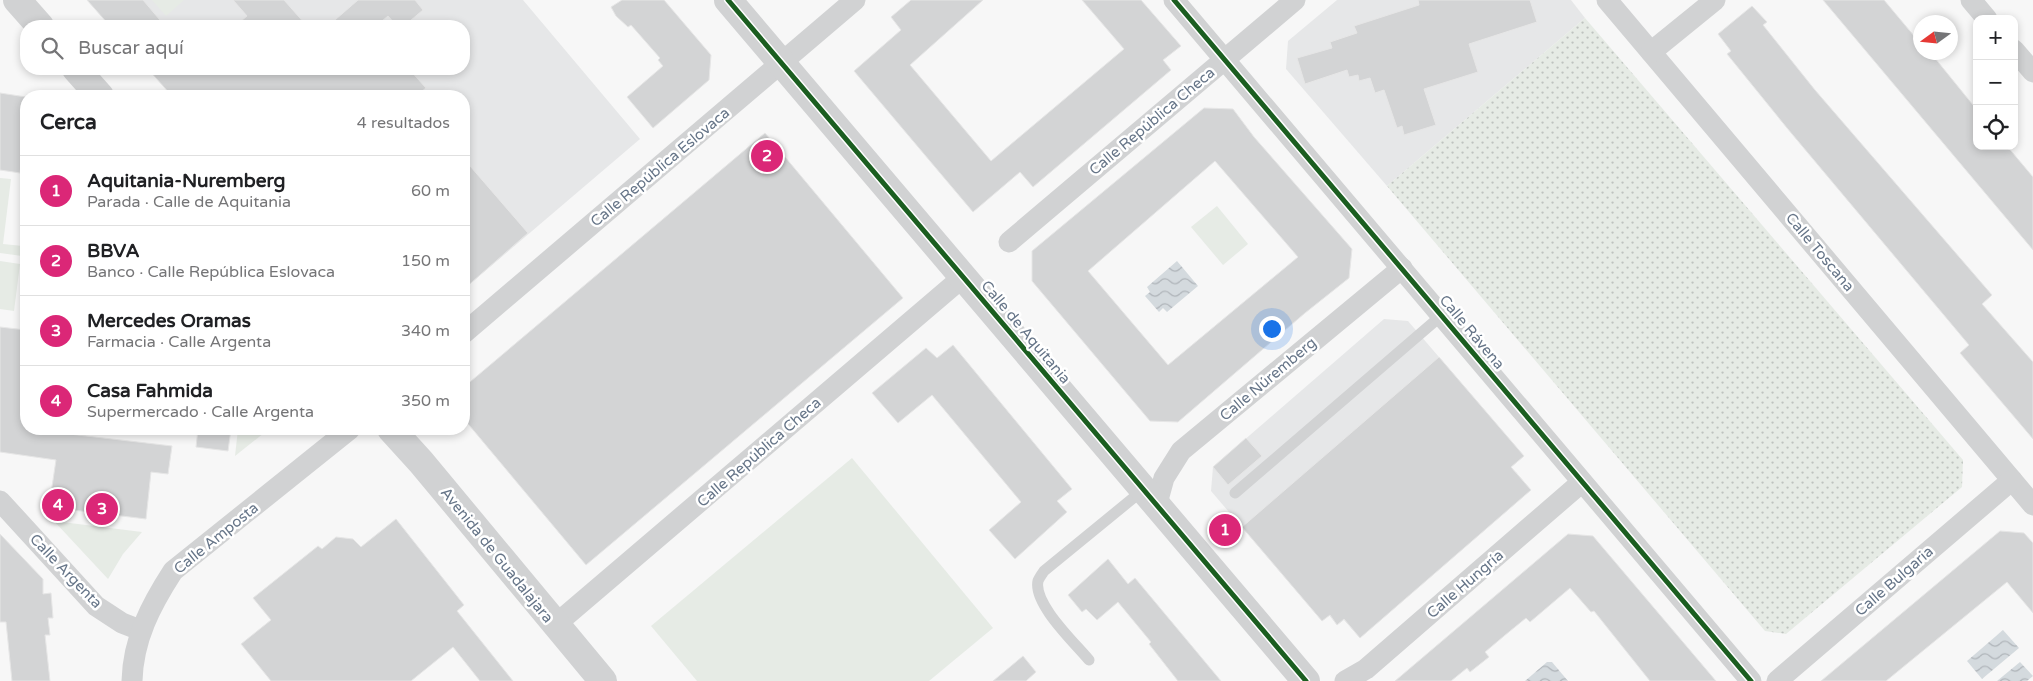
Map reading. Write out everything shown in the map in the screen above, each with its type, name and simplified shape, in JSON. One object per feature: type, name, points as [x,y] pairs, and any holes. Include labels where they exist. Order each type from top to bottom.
[{"type":"street","points":[[17,0],[35,20]]},
{"type":"street","name":"Calle de Aquitania","points":[[728,0],[1306,681]]},
{"type":"street","name":"Calle República Eslovaca","points":[[470,328],[855,0]]},
{"type":"street","name":"Calle Rávena","points":[[1174,0],[1751,681]]},
{"type":"street","name":"Calle República Checa","points":[[1009,242],[1294,0]]},
{"type":"street","name":"Calle Toscana","points":[[1607,0],[2033,505]]},
{"type":"street","points":[[1651,52],[1715,0]]},
{"type":"street","points":[[1971,0],[1984,15]]},
{"type":"street","points":[[2018,55],[2033,72]]},
{"type":"street","points":[[81,75],[95,90]]},
{"type":"street","name":"Calle Núremberg","points":[[1149,498],[1181,451],[1402,268]]},
{"type":"street","name":"Calle República Checa","points":[[555,625],[963,277]]},
{"type":"street","name":"Calle Amposta","points":[[132,681],[140,630],[155,599],[173,571],[343,435]]},
{"type":"street","name":"Avenida de Guadalajara","points":[[396,435],[603,681]]},
{"type":"street","name":"Calle Bulgaria","points":[[1777,681],[2012,480]]},
{"type":"street","name":"Calle Hungría","points":[[1345,681],[1366,669],[1582,482]]},
{"type":"street","name":"Calle Argenta","points":[[0,501],[96,606],[122,623],[140,630]]},
{"type":"lane","points":[[1235,493],[1442,314]]},
{"type":"lane","points":[[1089,660],[1044,606],[1039,594],[1038,581],[1044,571],[1149,498]]},
{"type":"shaded area","points":[[87,0],[523,0],[640,139],[470,284],[470,90],[167,90],[153,75],[470,75],[470,20],[105,20]]},
{"type":"shaded area","points":[[152,0],[184,0],[166,16]]},
{"type":"shaded area","points":[[1337,0],[1571,0],[1585,18],[1387,186],[1286,69],[1288,41]]},
{"type":"shaded area","points":[[1585,18],[1963,460],[1962,487],[1786,634],[1765,631],[1387,186]]},
{"type":"shaded area","points":[[0,178],[11,179],[3,244],[20,246],[20,256],[0,253]]},
{"type":"shaded area","points":[[1217,206],[1248,244],[1223,265],[1191,227]]},
{"type":"shaded area","points":[[0,261],[20,264],[14,311],[0,309]]},
{"type":"shaded area","points":[[1384,319],[1408,321],[1524,456],[1507,471],[1511,476],[1516,472],[1531,490],[1360,638],[1344,620],[1337,625],[1329,615],[1322,621],[1211,491],[1213,467]]},
{"type":"shaded area","points":[[237,435],[261,435],[235,456]]},
{"type":"shaded area","points":[[852,458],[993,628],[929,681],[697,681],[651,626]]},
{"type":"shaded area","points":[[54,521],[142,532],[123,554],[108,579]]},
{"type":"water","points":[[1177,261],[1198,286],[1167,312],[1163,308],[1159,312],[1145,296],[1150,292],[1147,287]]},
{"type":"water","points":[[2003,630],[2019,648],[1982,679],[1967,661]]},
{"type":"water","points":[[1547,662],[1552,662],[1568,681],[1525,681]]},
{"type":"water","points":[[2020,662],[2033,676],[2027,681],[1997,681]]},
{"type":"building","points":[[87,0],[143,0],[160,20],[105,20]]},
{"type":"building","points":[[233,0],[284,0],[302,20],[242,20],[247,16]]},
{"type":"building","points":[[358,0],[415,0],[423,10],[411,20],[392,20],[388,16],[383,20],[335,20]]},
{"type":"building","points":[[622,0],[664,0],[711,55],[709,80],[653,128],[627,97],[663,66],[658,60],[660,58],[631,25],[628,27],[616,16],[611,7]]},
{"type":"building","points":[[911,0],[983,0],[910,65],[991,161],[1124,49],[1082,0],[1141,0],[1181,46],[1163,60],[1171,70],[1033,187],[1020,172],[973,212],[854,71],[901,30],[891,17]]},
{"type":"building","points":[[1418,0],[1530,0],[1537,22],[1469,44],[1478,72],[1424,89],[1436,125],[1404,135],[1402,126],[1397,128],[1384,90],[1375,93],[1370,78],[1359,81],[1358,75],[1349,77],[1347,70],[1305,84],[1297,58],[1332,48],[1330,42],[1357,33],[1354,26],[1419,5]]},
{"type":"building","points":[[1823,0],[1884,0],[1913,35],[1913,60],[1936,60],[1973,105],[1973,150],[2010,150],[2033,177],[2033,250]]},
{"type":"building","points":[[1752,6],[1767,22],[1763,25],[1815,90],[1992,295],[1982,304],[2033,362],[2033,439],[1960,353],[1969,345],[1727,54],[1731,51],[1718,34]]},
{"type":"building","points":[[153,75],[414,75],[426,88],[424,90],[167,90]]},
{"type":"building","points":[[0,93],[20,96],[20,173],[0,170]]},
{"type":"building","points":[[1204,108],[1233,109],[1254,137],[1352,249],[1349,278],[1305,313],[1178,422],[1150,421],[1032,281],[1032,251]],"holes":[[[1215,161],[1298,257],[1168,365],[1088,271]]]},
{"type":"building","points":[[765,133],[903,298],[586,565],[470,426],[470,382]]},
{"type":"building","points":[[470,166],[528,233],[470,284]]},
{"type":"building","points":[[0,327],[20,329],[20,435],[78,435],[172,446],[168,474],[151,472],[146,519],[49,507],[56,460],[0,452]]},
{"type":"building","points":[[953,345],[1072,489],[1057,501],[1067,512],[1015,559],[989,530],[1021,502],[932,395],[898,423],[872,393],[926,348],[937,358]]},
{"type":"building","points":[[1439,357],[1524,456],[1511,467],[1531,490],[1360,638],[1344,619],[1337,625],[1330,615],[1322,621],[1242,527]]},
{"type":"building","points":[[197,435],[230,435],[228,451],[196,447]]},
{"type":"building","points":[[1246,438],[1262,456],[1228,485],[1213,467]]},
{"type":"building","points":[[396,519],[464,605],[457,611],[513,681],[480,681],[453,647],[411,681],[271,681],[241,644],[271,620],[253,598],[318,546],[322,549],[336,537],[353,539],[361,547]]},
{"type":"building","points":[[2000,531],[2024,533],[2033,543],[2033,613],[2007,582],[1886,681],[1821,681]]},
{"type":"building","points":[[0,534],[43,579],[43,594],[51,593],[53,618],[48,618],[50,635],[45,635],[50,681],[12,681],[6,622],[0,622]]},
{"type":"building","points":[[1568,534],[1593,536],[1716,681],[1650,681],[1594,611],[1591,612],[1570,588],[1530,622],[1526,618],[1504,636],[1485,652],[1489,657],[1470,672],[1467,668],[1451,681],[1395,681]]},
{"type":"building","points":[[1108,559],[1128,584],[1135,578],[1221,681],[1178,681],[1149,644],[1151,642],[1118,602],[1097,620],[1086,609],[1082,612],[1068,595]]},
{"type":"building","points":[[1023,656],[1036,672],[1026,681],[993,681]]},
{"type":"cycle path","points":[[728,0],[1306,681]]},
{"type":"cycle path","points":[[1174,0],[1751,681]]},
{"type":"place","name":"BBVA","points":[[767,156]]},
{"type":"place","name":"Casa Fahmida","points":[[58,505]]},
{"type":"place","name":"Mercedes Oramas","points":[[102,509]]},
{"type":"place","name":"Aquitania-Nuremberg","points":[[1225,530]]}]
